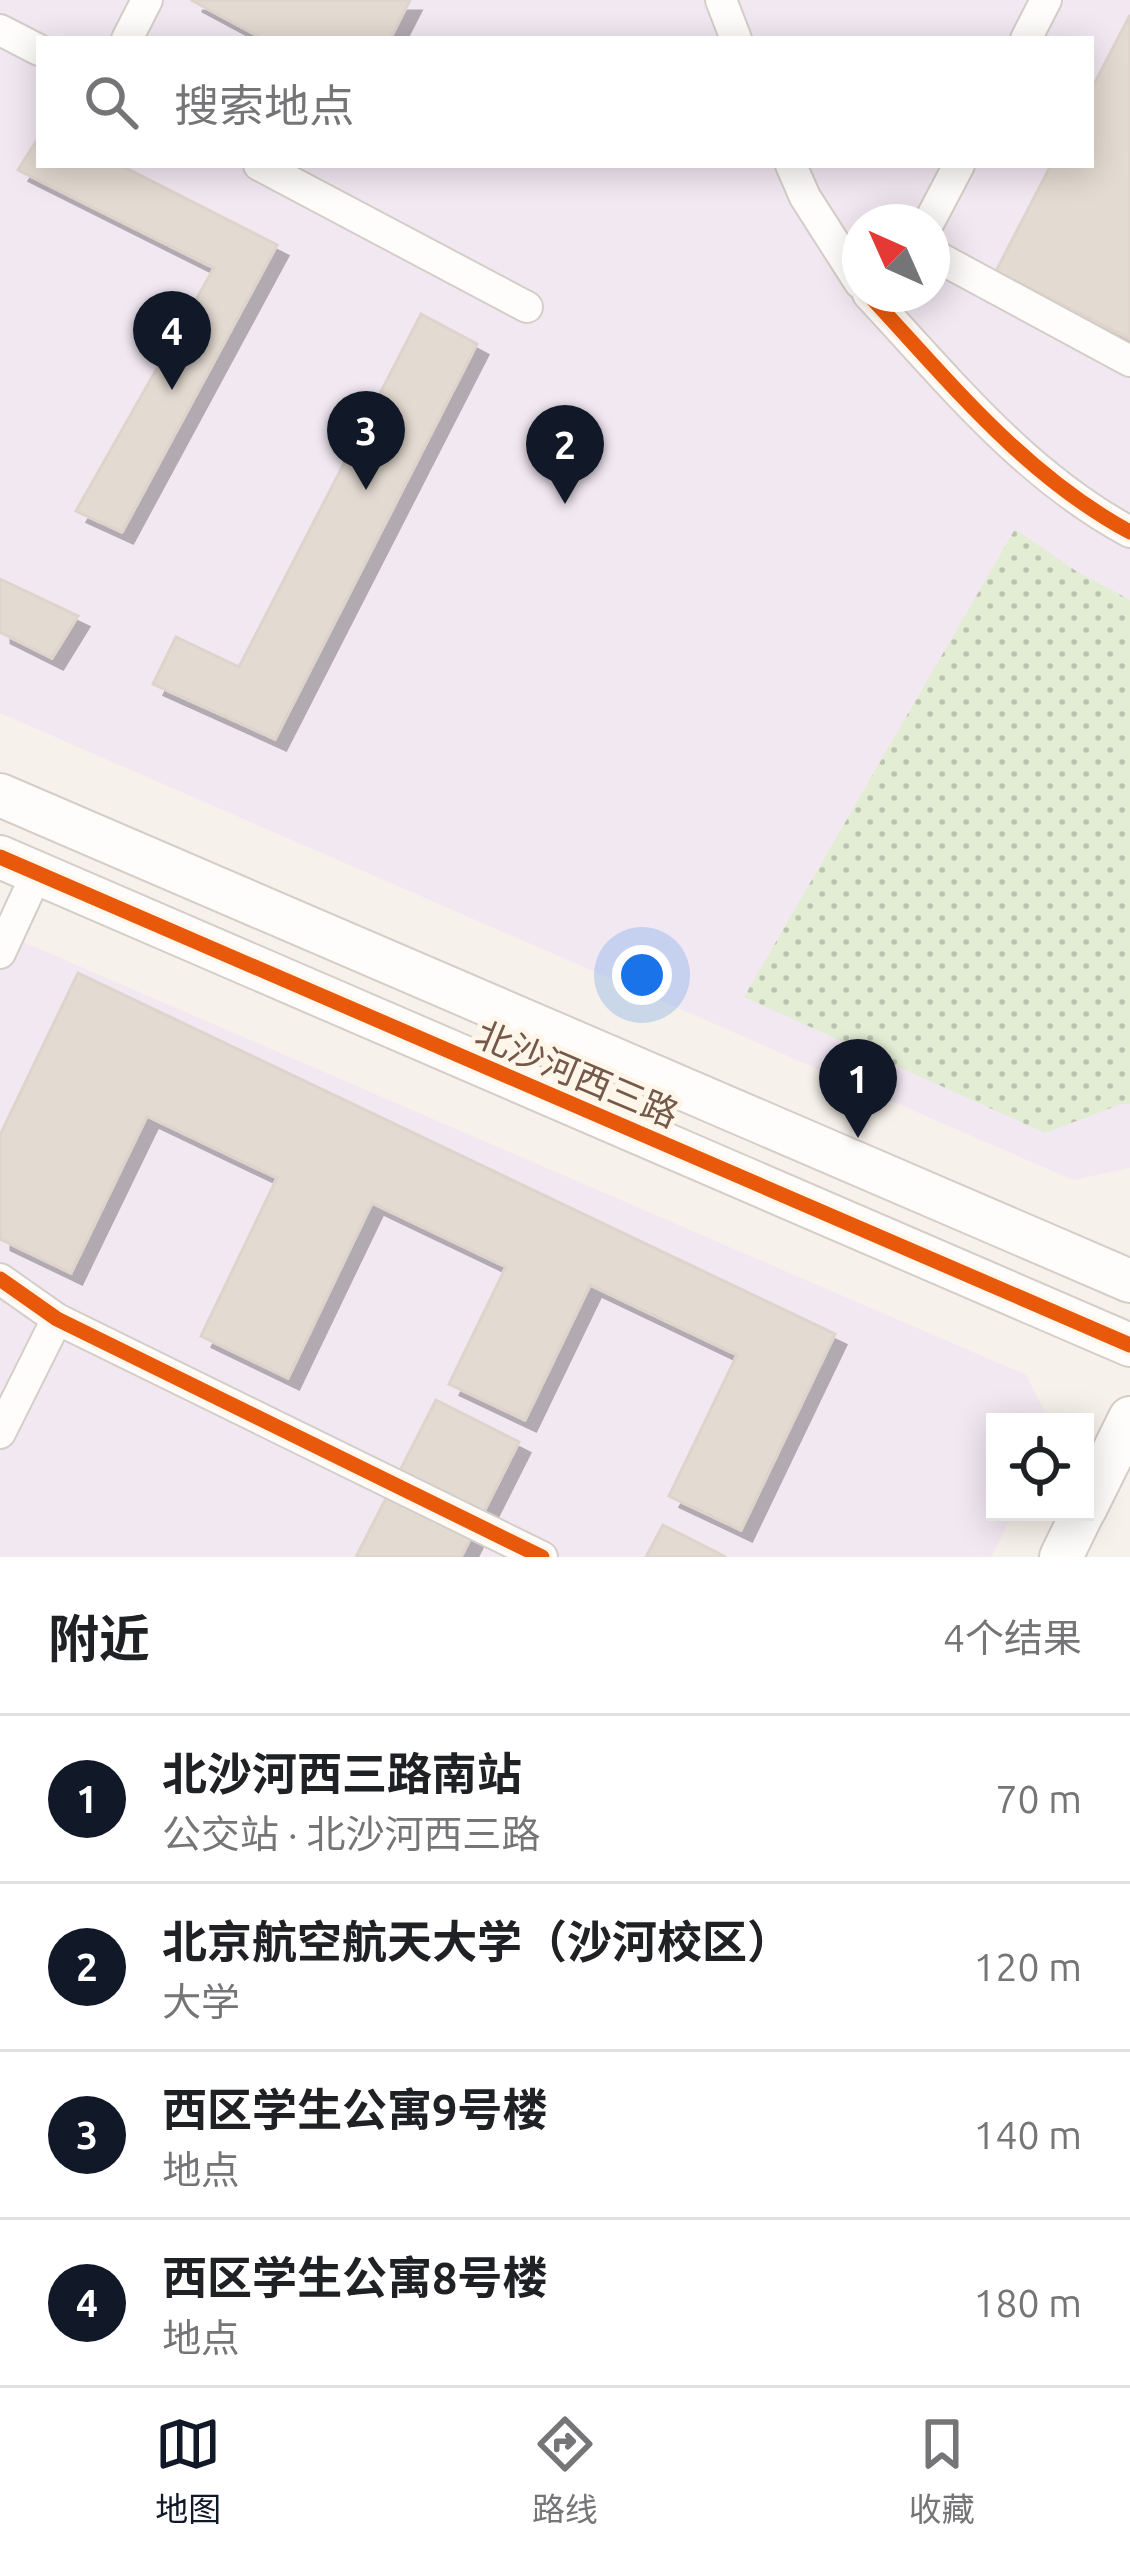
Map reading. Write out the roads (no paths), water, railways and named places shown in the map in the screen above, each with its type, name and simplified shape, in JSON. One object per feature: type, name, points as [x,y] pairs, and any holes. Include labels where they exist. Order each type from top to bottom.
[{"type":"street","points":[[129,36],[147,0]]},
{"type":"street","points":[[721,0],[735,36]]},
{"type":"street","points":[[1028,36],[1046,0]]},
{"type":"street","points":[[0,30],[36,48]]},
{"type":"street","points":[[265,168],[527,307]]},
{"type":"street","points":[[792,168],[842,256]]},
{"type":"street","points":[[938,204],[957,168]]},
{"type":"street","points":[[950,264],[1130,361]]},
{"type":"street","points":[[885,312],[1007,444],[1083,507],[1130,532]]},
{"type":"street","name":"北沙河西三路","points":[[0,795],[1130,1281]]},
{"type":"street","points":[[0,953],[18,865]]},
{"type":"street","name":"北沙河西三路","points":[[18,865],[1130,1346]]},
{"type":"street","points":[[0,1279],[57,1319],[542,1557]]},
{"type":"street","points":[[0,1433],[57,1319]]},
{"type":"street","points":[[1094,1490],[1130,1418]]},
{"type":"street","points":[[1061,1557],[1079,1521]]},
{"type":"place","name":"西区学生公寓8号楼","points":[[172,390]]},
{"type":"place","name":"西区学生公寓9号楼","points":[[366,490]]},
{"type":"place","name":"北京航空航天大学（沙河校区）","points":[[565,504]]},
{"type":"place","name":"北沙河西三路南站","points":[[858,1138]]}]
